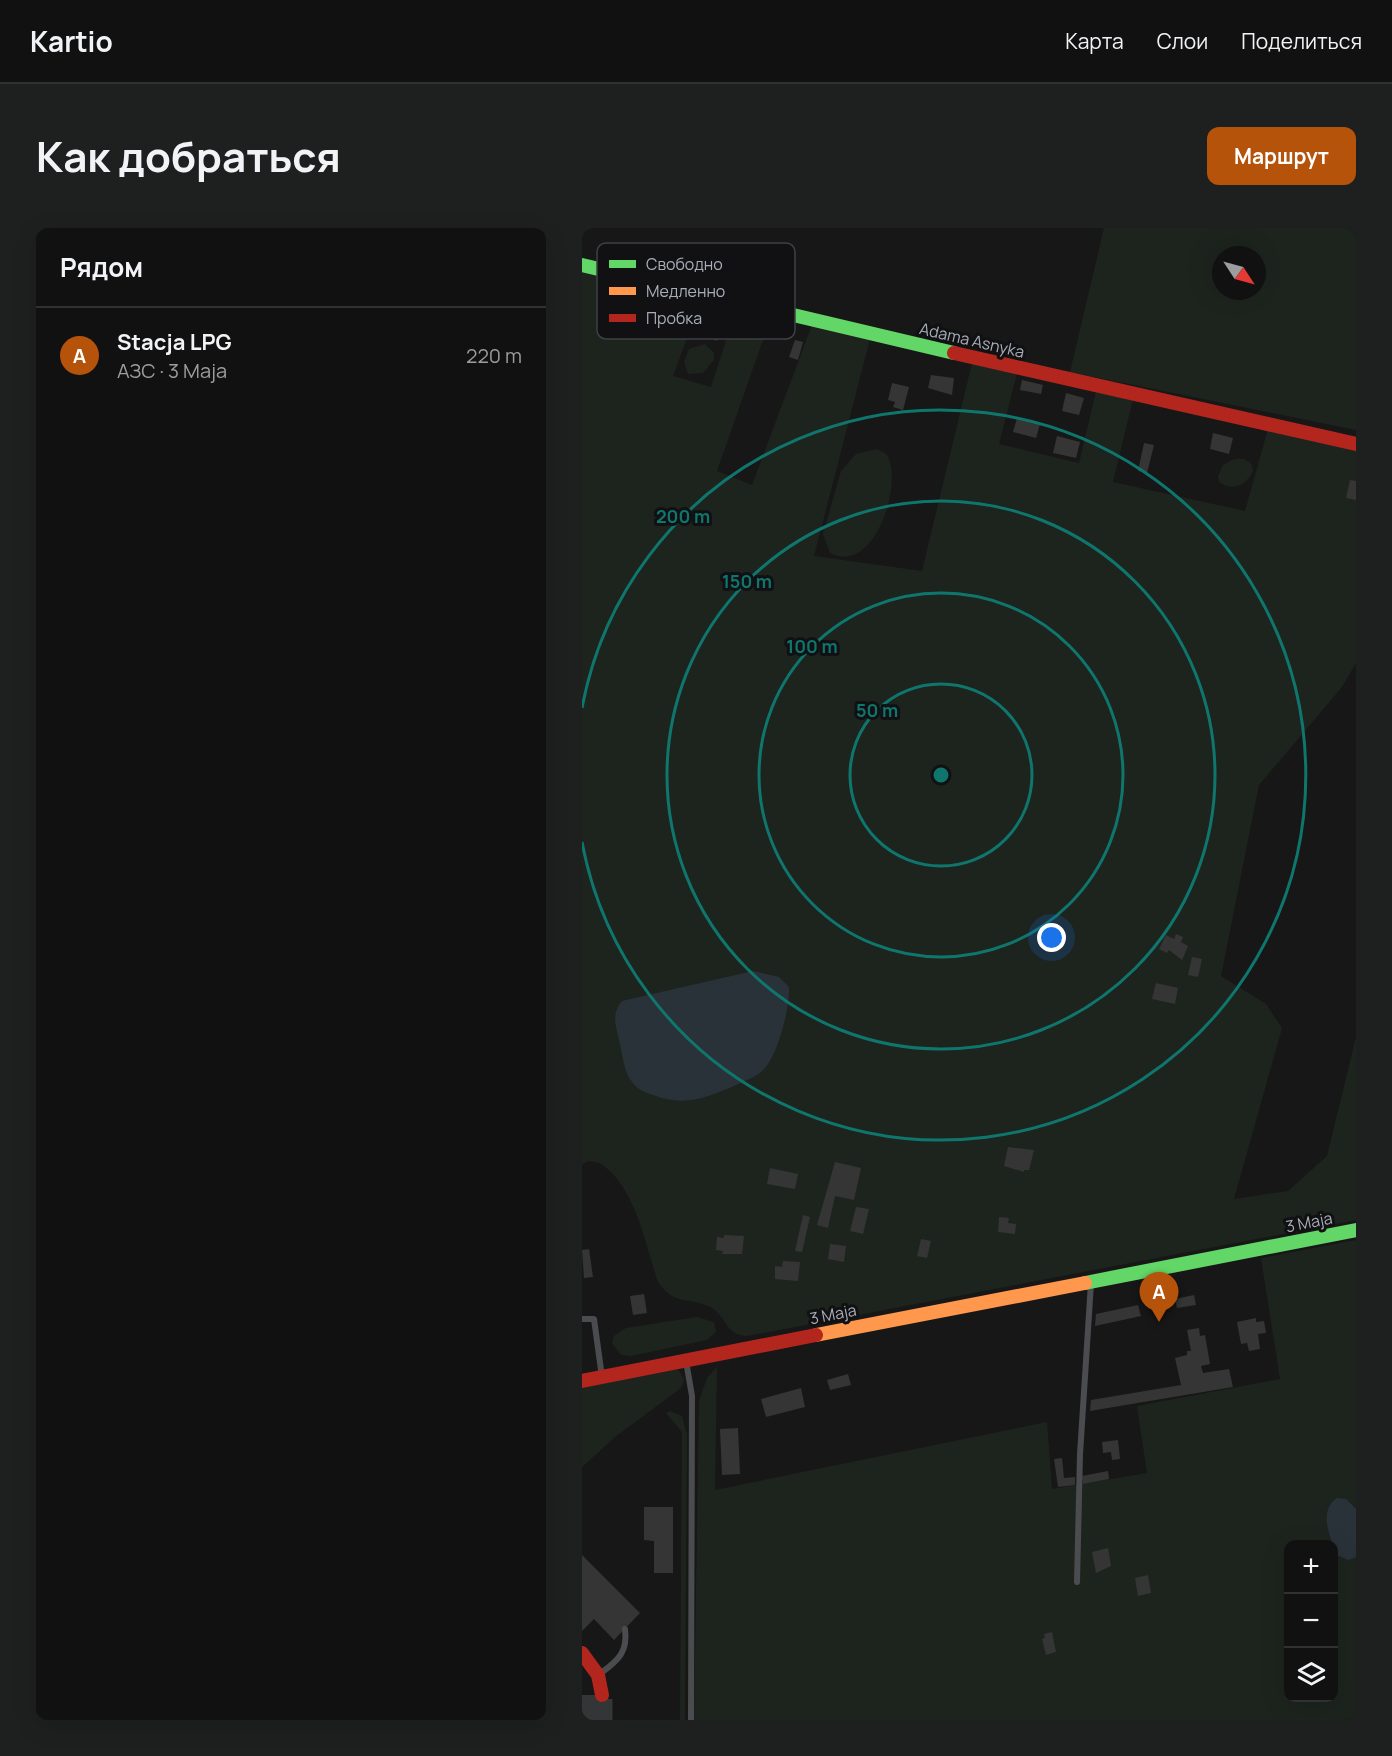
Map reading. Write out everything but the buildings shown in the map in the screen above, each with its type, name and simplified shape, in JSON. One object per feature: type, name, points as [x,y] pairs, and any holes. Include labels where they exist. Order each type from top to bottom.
[{"type":"main road","name":"Adama Asnyka","points":[[582,265],[597,269]]},
{"type":"main road","name":"Adama Asnyka","points":[[795,316],[1356,444]]},
{"type":"main road","name":"3 Maja","points":[[582,1381],[1356,1230]]},
{"type":"main road","points":[[582,1653],[598,1675],[602,1695]]},
{"type":"main road","points":[[582,1666],[587,1695]]},
{"type":"lane","points":[[1152,1270],[1160,1314]]},
{"type":"lane","points":[[1077,1582],[1080,1454],[1091,1281]]},
{"type":"lane","points":[[582,1319],[594,1319],[602,1377]]},
{"type":"lane","points":[[686,1360],[692,1396],[691,1720]]},
{"type":"lane","points":[[598,1675],[614,1664],[627,1644],[625,1629]]},
{"type":"shaded area","points":[[1104,228],[1356,228],[1356,430],[1070,372]]},
{"type":"shaded area","points":[[582,272],[597,276],[597,339],[687,339],[673,376],[711,387],[726,339],[763,339],[717,471],[752,485],[812,325],[870,339],[814,556],[922,571],[972,363],[1017,373],[999,444],[1079,463],[1096,392],[1133,399],[1113,482],[1245,511],[1268,429],[1356,447],[1356,663],[1342,687],[1259,785],[1221,976],[1266,1004],[1282,1028],[1234,1199],[1288,1191],[1327,1156],[1356,1037],[1356,1220],[747,1336],[730,1329],[712,1308],[677,1298],[664,1290],[658,1282],[638,1217],[622,1186],[600,1163],[589,1161],[582,1164]]},
{"type":"shaded area","points":[[705,344],[714,353],[714,360],[703,373],[688,374],[684,362],[689,349]]},
{"type":"shaded area","points":[[877,449],[886,454],[891,466],[892,483],[882,522],[873,539],[860,551],[846,557],[830,553],[823,534],[841,471],[856,454]]},
{"type":"shaded area","points":[[1234,459],[1247,460],[1253,471],[1247,480],[1234,487],[1219,482],[1218,476],[1223,465]]},
{"type":"shaded area","points":[[753,971],[779,977],[789,987],[785,1018],[778,1042],[769,1062],[761,1072],[715,1094],[685,1101],[664,1099],[644,1092],[635,1085],[626,1070],[616,1027],[616,1011],[622,1001]]},
{"type":"shaded area","points":[[1356,1240],[1356,1720],[694,1720],[699,1401],[707,1378],[717,1367],[715,1490],[1047,1422],[1052,1489],[1147,1473],[1137,1406],[1280,1379],[1261,1258]]},
{"type":"shaded area","points":[[697,1317],[714,1322],[716,1332],[707,1340],[631,1356],[621,1355],[612,1343],[614,1336],[626,1328]]},
{"type":"shaded area","points":[[678,1369],[684,1380],[681,1388],[615,1437],[582,1467],[582,1387]]},
{"type":"shaded area","points":[[670,1411],[682,1416],[687,1434],[685,1720],[680,1720],[682,1432],[666,1413]]},
{"type":"shaded area","points":[[1337,1498],[1346,1499],[1356,1509],[1356,1557],[1348,1560],[1338,1555],[1338,1540],[1331,1540],[1327,1525],[1331,1503]]},
{"type":"tunnel","points":[[587,1695],[587,1720]]},
{"type":"tunnel","points":[[602,1695],[602,1720]]},
{"type":"traffic: fast","points":[[582,265],[597,269]]},
{"type":"traffic: fast","points":[[795,315],[954,353]]},
{"type":"traffic: fast","points":[[1085,1283],[1356,1230]]},
{"type":"traffic: slow","points":[[816,1335],[1085,1283]]},
{"type":"traffic: jam","points":[[954,353],[1356,444]]},
{"type":"traffic: jam","points":[[582,1381],[816,1335]]},
{"type":"traffic: jam","points":[[582,1653],[598,1675],[602,1695]]},
{"type":"place","name":"Stacja LPG","points":[[1159,1322]]}]
